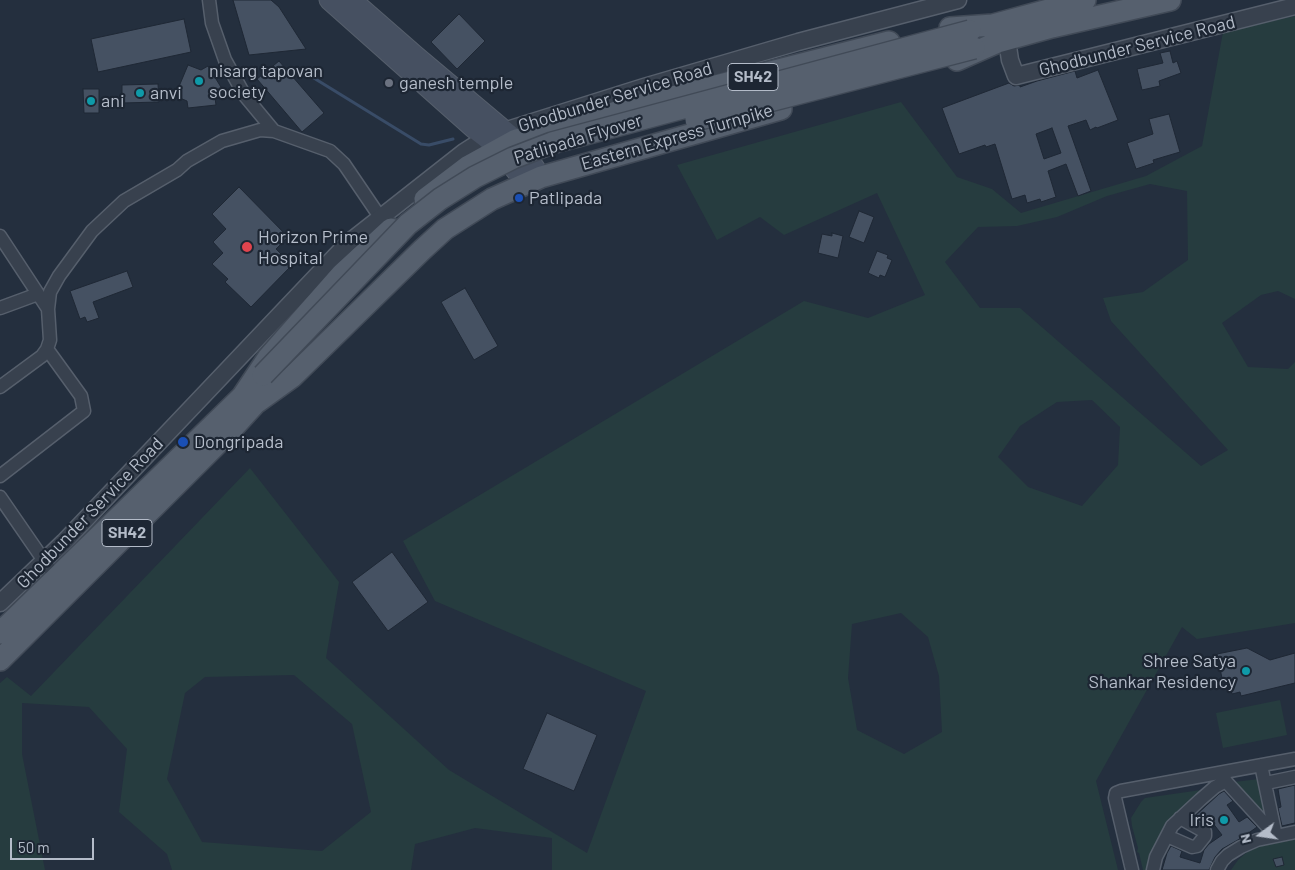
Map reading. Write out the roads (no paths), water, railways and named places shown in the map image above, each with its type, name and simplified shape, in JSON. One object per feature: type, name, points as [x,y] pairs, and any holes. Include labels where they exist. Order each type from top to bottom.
[{"type":"main road","points":[[329,0],[474,128],[501,140]]},
{"type":"main road","points":[[352,0],[416,56],[501,140],[534,180]]},
{"type":"main road","name":"Eastern Express Turnpike","points":[[248,401],[292,377],[445,229],[492,199],[534,180],[659,142],[957,60],[999,36],[1085,0]]},
{"type":"main road","name":"Eastern Express Turnpike","points":[[248,401],[268,358],[342,274],[394,226],[501,140],[945,28],[999,36],[1052,28],[1170,0]]},
{"type":"main road","name":"Patlipada Flyover","points":[[248,401],[408,224],[474,177],[513,158],[552,143],[972,40],[999,36]]},
{"type":"main road","name":"SH42","points":[[0,633],[50,569],[248,401]]},
{"type":"main road","name":"SH42","points":[[0,660],[232,429],[248,401]]},
{"type":"street","points":[[209,0],[212,23],[225,60],[245,96],[274,131]]},
{"type":"street","name":"Ghodbunder Service Road","points":[[0,603],[50,569],[71,535],[347,244],[464,152],[644,87],[798,42],[958,0]]},
{"type":"street","name":"Ghodbunder Service Road","points":[[999,36],[1016,76],[1295,6]]},
{"type":"street","points":[[0,387],[42,356],[47,349],[50,340],[48,309],[50,292],[59,276],[92,231],[124,201],[222,141],[260,130],[274,131],[330,151],[344,164],[380,217]]},
{"type":"street","points":[[0,236],[48,309]]},
{"type":"street","points":[[0,308],[38,294]]},
{"type":"street","points":[[0,476],[84,411],[81,396],[47,349]]},
{"type":"street","points":[[0,497],[50,569]]},
{"type":"street","points":[[1132,870],[1114,798],[1116,793],[1222,777],[1261,765],[1295,759]]},
{"type":"street","points":[[1261,765],[1276,836]]},
{"type":"street","points":[[1153,870],[1156,857],[1172,826],[1215,787],[1222,777]]},
{"type":"street","points":[[1222,777],[1276,836]]},
{"type":"street","points":[[1266,783],[1295,777]]},
{"type":"street","points":[[1166,836],[1192,846],[1197,846],[1205,836],[1204,832],[1180,818]]},
{"type":"street","points":[[1217,870],[1222,861],[1234,850],[1257,840],[1295,832]]},
{"type":"waterway","points":[[308,74],[421,144],[429,145],[453,139]]},
{"type":"place","name":"nisarg tapovan society","points":[[199,81]]},
{"type":"place","name":"ganesh temple","points":[[389,83]]},
{"type":"place","name":"anvi","points":[[140,93]]},
{"type":"place","name":"ani","points":[[91,101]]},
{"type":"place","name":"Patlipada","points":[[519,198]]},
{"type":"place","name":"Horizon Prime Hospital","points":[[247,247]]},
{"type":"place","name":"Dongripada","points":[[183,442]]},
{"type":"place","name":"Shree Satya Shankar Residency","points":[[1246,671]]},
{"type":"place","name":"Iris","points":[[1224,820]]}]
